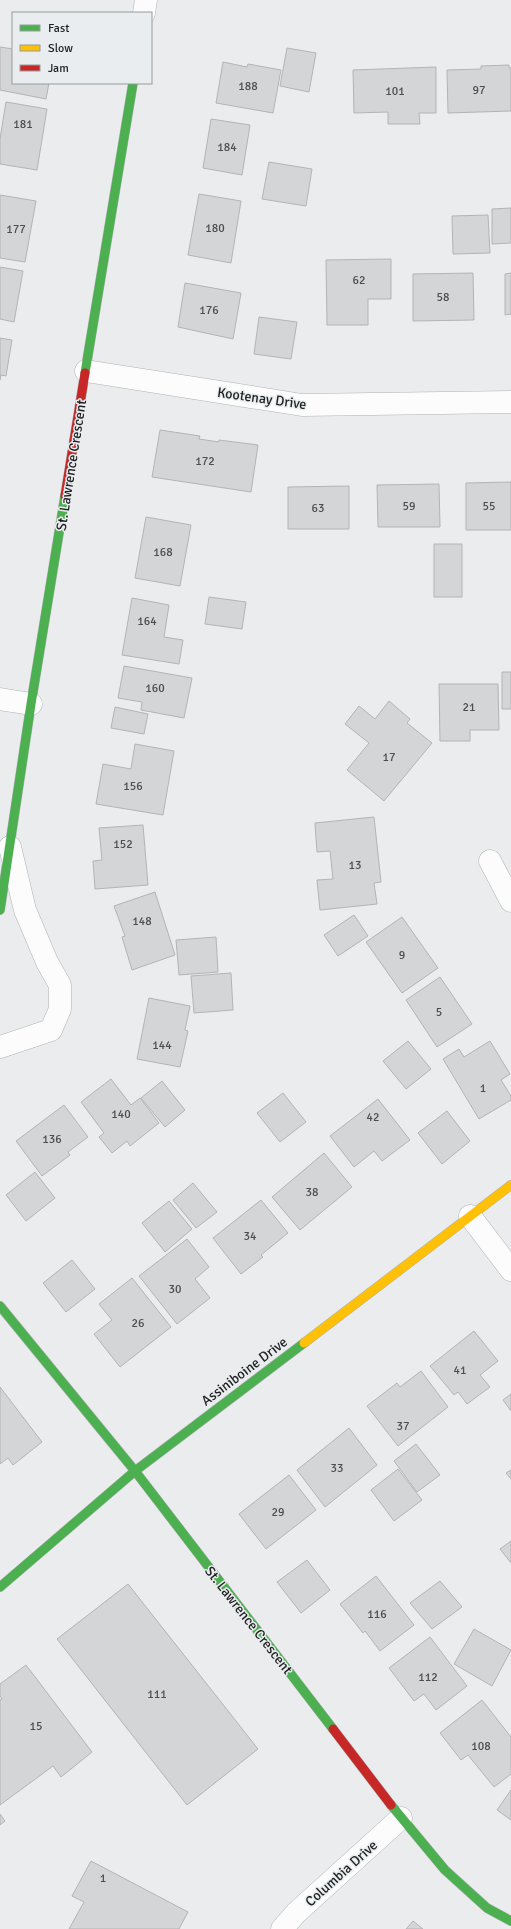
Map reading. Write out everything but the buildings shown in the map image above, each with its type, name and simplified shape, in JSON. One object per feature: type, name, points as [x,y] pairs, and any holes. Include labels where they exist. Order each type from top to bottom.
[{"type":"street","points":[[144,12],[146,0]]},
{"type":"street","name":"St. Lawrence Crescent","points":[[0,910],[31,704],[133,84]]},
{"type":"street","name":"Kootenay Drive","points":[[86,371],[302,405],[511,402]]},
{"type":"street","points":[[0,699],[31,704]]},
{"type":"street","name":"St. Lawrence Crescent","points":[[0,1047],[51,1030],[60,1009],[60,985],[46,962],[25,910],[10,847]]},
{"type":"street","points":[[490,861],[511,901]]},
{"type":"street","name":"Assiniboine Drive","points":[[0,1587],[135,1471],[511,1185]]},
{"type":"street","points":[[470,1216],[511,1270]]},
{"type":"street","name":"St. Lawrence Crescent","points":[[0,1306],[135,1471],[402,1818],[445,1870],[487,1908],[511,1921]]},
{"type":"street","name":"Columbia Drive","points":[[282,1929],[296,1913],[402,1818]]},
{"type":"traffic: fast","points":[[85,373],[133,84]]},
{"type":"traffic: fast","points":[[0,910],[31,704],[65,496]]},
{"type":"traffic: fast","points":[[0,1306],[135,1471],[333,1729]]},
{"type":"traffic: fast","points":[[0,1587],[135,1471],[304,1343]]},
{"type":"traffic: fast","points":[[391,1805],[445,1870],[487,1908],[511,1921]]},
{"type":"traffic: slow","points":[[304,1343],[511,1185]]},
{"type":"traffic: jam","points":[[65,496],[85,373]]},
{"type":"traffic: jam","points":[[333,1729],[391,1805]]}]
